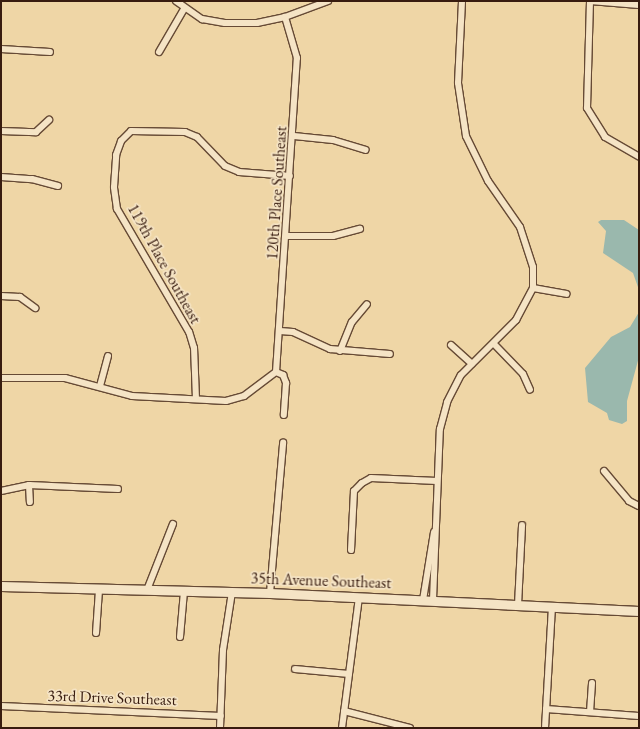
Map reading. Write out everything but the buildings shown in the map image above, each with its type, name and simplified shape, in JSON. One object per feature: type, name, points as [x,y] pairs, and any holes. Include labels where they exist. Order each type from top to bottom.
[{"type":"street","points":[[176,1],[184,9],[225,24],[257,23],[285,16],[328,1]]},
{"type":"street","points":[[423,600],[434,532],[440,429],[447,402],[472,364],[495,345],[516,320],[533,288],[533,267],[520,227],[488,181],[466,136],[458,83],[462,1]]},
{"type":"street","points":[[639,5],[590,1],[585,86],[587,108],[595,125],[605,137],[639,157]]},
{"type":"street","points":[[159,52],[184,9]]},
{"type":"street","name":"120th Place Southeast","points":[[276,372],[294,136],[297,58],[285,16]]},
{"type":"street","points":[[1,49],[50,52]]},
{"type":"street","points":[[1,131],[36,132],[49,120]]},
{"type":"street","name":"119th Place Southeast","points":[[196,399],[194,348],[189,332],[117,209],[114,187],[116,154],[121,141],[131,131],[184,132],[197,136],[225,166],[239,172],[290,176]]},
{"type":"street","points":[[294,136],[333,140],[366,150]]},
{"type":"street","points":[[1,177],[32,179],[58,186]]},
{"type":"street","points":[[287,236],[333,236],[360,229]]},
{"type":"street","points":[[533,288],[566,294]]},
{"type":"street","points":[[1,296],[20,297],[35,308]]},
{"type":"street","points":[[340,351],[352,322],[367,304]]},
{"type":"street","points":[[280,331],[293,332],[320,346],[340,351],[390,354]]},
{"type":"street","points":[[451,345],[472,364]]},
{"type":"street","points":[[495,345],[523,374],[530,390]]},
{"type":"street","points":[[100,386],[108,356]]},
{"type":"street","points":[[1,378],[65,378],[100,386],[132,396],[226,401],[244,396],[276,372],[283,375],[286,383],[284,415]]},
{"type":"street","points":[[270,593],[283,443]]},
{"type":"street","points":[[604,471],[630,501],[639,506]]},
{"type":"street","points":[[351,550],[354,491],[370,478],[437,481]]},
{"type":"street","points":[[29,485],[30,502]]},
{"type":"street","points":[[1,490],[29,485],[118,489]]},
{"type":"street","points":[[147,590],[173,524]]},
{"type":"street","points":[[518,605],[522,525]]},
{"type":"street","points":[[433,600],[436,544],[434,532]]},
{"type":"street","name":"35th Avenue Southeast","points":[[1,586],[99,590],[184,590],[270,593],[639,611]]},
{"type":"street","points":[[96,633],[99,590]]},
{"type":"street","points":[[180,637],[184,590]]},
{"type":"street","points":[[220,728],[223,650],[232,592]]},
{"type":"street","points":[[342,728],[359,597]]},
{"type":"street","points":[[545,728],[552,606]]},
{"type":"street","points":[[295,669],[349,674]]},
{"type":"street","points":[[590,712],[592,683]]},
{"type":"street","name":"33rd Drive Southeast","points":[[1,706],[221,716]]},
{"type":"street","points":[[546,709],[639,716]]},
{"type":"street","points":[[344,711],[410,728]]},
{"type":"water","points":[[601,220],[624,220],[639,230],[639,290],[633,273],[603,253],[606,231],[598,222]]},
{"type":"water","points":[[639,312],[639,357],[627,401],[627,421],[622,424],[609,420],[607,413],[588,402],[585,368],[611,337],[630,327]]}]
